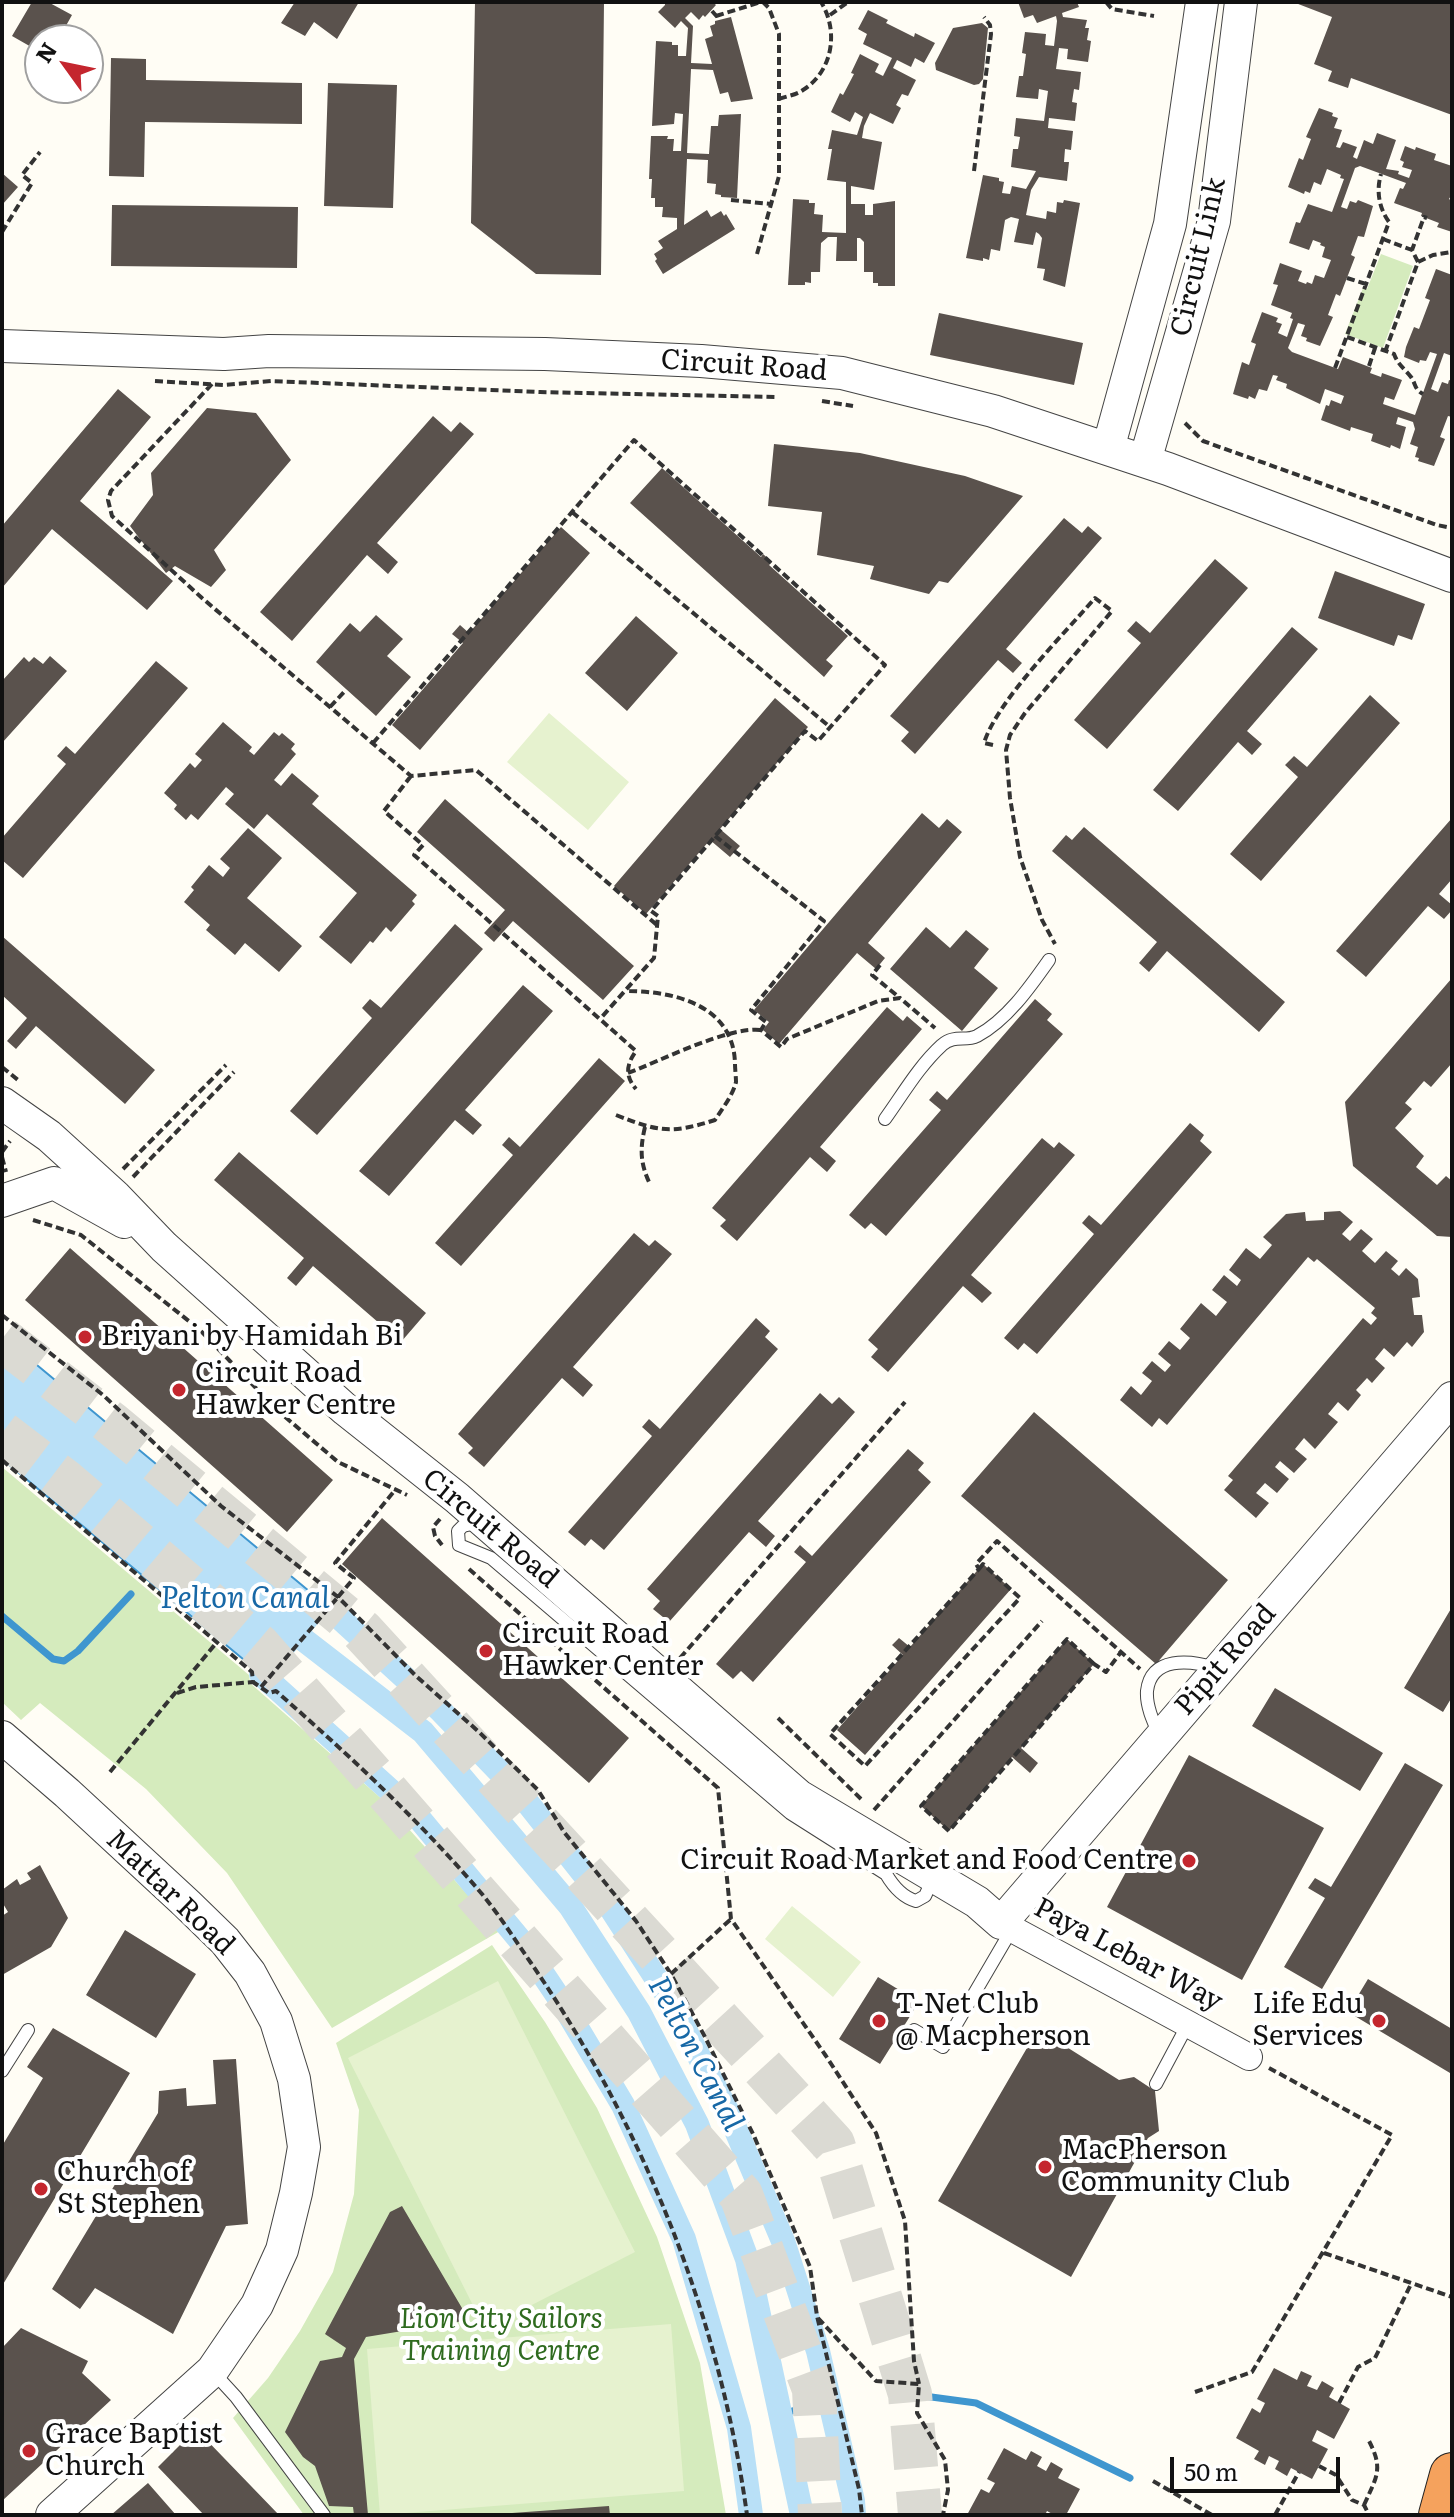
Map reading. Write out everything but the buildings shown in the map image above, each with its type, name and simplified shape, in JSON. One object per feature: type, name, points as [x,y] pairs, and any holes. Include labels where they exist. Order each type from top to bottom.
[{"type":"highway","points":[[1441,2515],[1452,2475]]},
{"type":"street","name":"Circuit Link","points":[[1108,449],[1170,224],[1202,2]]},
{"type":"street","name":"Circuit Link","points":[[1145,461],[1214,221],[1241,2]]},
{"type":"street","name":"Circuit Road","points":[[2,346],[224,354],[269,351],[545,354],[771,365],[842,373],[993,411],[1145,461],[1452,576]]},
{"type":"street","name":"Circuit Road","points":[[2,1103],[49,1136],[115,1196],[164,1247],[346,1410],[483,1522],[799,1796],[977,1902],[1007,1926]]},
{"type":"street","points":[[2,1201],[54,1183],[164,1247]]},
{"type":"street","name":"Pipit Road","points":[[1007,1926],[1160,1737],[1452,1398]]},
{"type":"street","name":"Mattar Road","points":[[2,1737],[67,1793],[225,1941],[250,1973],[276,2021],[294,2079],[304,2147],[282,2250],[257,2305],[212,2371],[52,2515]]},
{"type":"street","name":"Paya Lebar Way","points":[[1007,1926],[1249,2057]]},
{"type":"lane","points":[[885,1119],[925,1063],[945,1043],[959,1037],[972,1039],[986,1031],[1031,985],[1049,960]]},
{"type":"lane","points":[[1160,1737],[1150,1712],[1147,1693],[1150,1679],[1172,1662],[1186,1661],[1218,1669]]},
{"type":"lane","points":[[914,2030],[943,2047],[1007,1926]]},
{"type":"lane","points":[[1156,2084],[1188,2024]]},
{"type":"lane","points":[[2,2071],[28,2030]]},
{"type":"lane","points":[[212,2371],[236,2397],[324,2515]]},
{"type":"path","points":[[716,16],[762,2],[769,8],[779,34],[779,176],[757,254]]},
{"type":"path","points":[[779,99],[802,91],[826,62],[833,33],[830,15],[821,2]]},
{"type":"path","points":[[830,15],[848,2]]},
{"type":"path","points":[[1106,2],[1112,9],[1154,16]]},
{"type":"path","points":[[974,171],[991,34],[990,25],[984,17]]},
{"type":"path","points":[[2,232],[32,183],[22,175],[40,152]]},
{"type":"path","points":[[1335,368],[1389,222],[1378,193],[1381,174]]},
{"type":"path","points":[[731,200],[771,204]]},
{"type":"path","points":[[1412,250],[1424,217],[1427,218]]},
{"type":"path","points":[[1383,239],[1412,250],[1418,262]]},
{"type":"path","points":[[1385,352],[1418,262],[1433,255],[1452,252]]},
{"type":"path","points":[[1347,278],[1366,284]]},
{"type":"path","points":[[1347,337],[1394,354],[1401,368],[1412,378],[1415,389],[1423,394]]},
{"type":"path","points":[[1369,366],[1375,348]]},
{"type":"path","points":[[151,381],[212,384],[271,381],[540,392],[790,397]]},
{"type":"path","points":[[212,384],[111,491],[108,509],[112,516],[411,776],[476,770],[657,925]]},
{"type":"path","points":[[1182,411],[1186,425],[1203,441],[1452,528]]},
{"type":"path","points":[[373,743],[634,440],[885,665],[818,741],[805,731],[651,911],[658,916],[654,958],[600,1019]]},
{"type":"path","points":[[572,512],[830,727]]},
{"type":"path","points":[[993,745],[984,743],[987,732],[1003,707],[1095,598],[1112,611],[1025,713],[1010,735],[1006,750],[1020,857],[1042,920],[1058,951],[1049,960]]},
{"type":"path","points":[[330,707],[345,691]]},
{"type":"path","points":[[411,776],[384,811],[423,845],[414,855],[636,1051],[628,1063],[628,1078],[636,1089]]},
{"type":"path","points":[[715,836],[824,921],[751,1010],[766,1022],[761,1030]]},
{"type":"path","points":[[880,965],[872,975],[950,1041]]},
{"type":"path","points":[[616,1115],[645,1127],[684,1130],[715,1120],[736,1084],[735,1053],[730,1033],[721,1021],[691,1002],[674,996],[625,991]]},
{"type":"path","points":[[628,1073],[730,1033],[750,1029],[761,1030],[781,1047],[787,1039],[878,1001],[900,998]]},
{"type":"path","points":[[122,1171],[226,1065]]},
{"type":"path","points":[[131,1179],[234,1072]]},
{"type":"path","points":[[645,1127],[640,1148],[642,1166],[649,1182]]},
{"type":"path","points":[[31,1220],[81,1235],[200,1330],[277,1410],[338,1462],[414,1499]]},
{"type":"path","points":[[2,1315],[103,1395],[221,1506],[338,1597],[416,1676],[538,1790],[564,1832],[636,1921],[671,1974],[754,2136],[810,2267],[817,2316],[859,2489],[862,2515]]},
{"type":"path","points":[[673,1666],[905,1402]]},
{"type":"path","points":[[2,1460],[252,1672],[253,1682]]},
{"type":"path","points":[[261,1687],[354,1578],[335,1563],[396,1489]]},
{"type":"path","points":[[442,1546],[433,1527],[447,1513]]},
{"type":"path","points":[[979,1569],[976,1564],[997,1541],[1150,1679]]},
{"type":"path","points":[[983,1564],[1020,1598],[865,1766],[830,1734],[979,1569],[983,1564]]},
{"type":"path","points":[[465,1566],[718,1788],[731,1919],[876,2133],[905,2221],[914,2361],[919,2384],[917,2413],[945,2460],[948,2490],[943,2515]]},
{"type":"path","points":[[873,1811],[1042,1621]]},
{"type":"path","points":[[1094,1664],[949,1831],[921,1806],[1067,1639],[1106,1672],[1121,1652]]},
{"type":"path","points":[[110,1772],[217,1642]]},
{"type":"path","points":[[175,1693],[196,1687],[253,1682],[269,1693],[276,1691],[419,1822],[484,1897],[562,2008],[620,2112],[682,2251],[717,2361],[747,2515]]},
{"type":"path","points":[[778,1718],[863,1801]]},
{"type":"path","points":[[671,1974],[731,1919]]},
{"type":"path","points":[[1195,2392],[1252,2372],[1392,2135],[1249,2057]]},
{"type":"path","points":[[1324,2253],[1452,2297]]},
{"type":"path","points":[[1339,2403],[1358,2367],[1375,2358],[1411,2284]]},
{"type":"path","points":[[817,2316],[876,2381],[919,2384]]},
{"type":"path","points":[[1364,2505],[1377,2473],[1378,2458],[1368,2439]]},
{"type":"path","points":[[1319,2466],[1336,2475],[1352,2500],[1364,2505],[1369,2515]]},
{"type":"path","points":[[1275,2515],[1299,2472]]},
{"type":"path","points":[[1153,2481],[1212,2515]]},
{"type":"green space","points":[[1381,254],[1413,266],[1383,348],[1345,334],[1363,288],[1367,289]]},
{"type":"green space","points":[[549,713],[629,782],[588,830],[507,762]]},
{"type":"green space","points":[[2,1467],[249,1675],[250,1683],[383,1800],[500,1931],[332,2028],[227,1873],[146,1789],[40,1703],[21,1720],[2,1702]]},
{"type":"green space","points":[[792,1906],[861,1962],[833,1997],[765,1939]]},
{"type":"green space","name":"Lion City Sailors Training Centre","points":[[492,1945],[545,2022],[597,2108],[657,2237],[700,2363],[726,2515],[304,2515],[233,2418],[268,2378],[300,2331],[333,2272],[354,2194],[359,2110],[336,2043]]},
{"type":"green space","points":[[498,1981],[635,2252],[485,2329],[348,2058]]},
{"type":"green space","points":[[671,2324],[684,2491],[380,2515],[367,2349]]},
{"type":"water","name":"Pelton Canal","points":[[2,1336],[321,1601],[261,1674],[2,1459]]},
{"type":"waterway","points":[[2,1616],[53,1659],[64,1661],[78,1651],[131,1594]]},
{"type":"waterway","name":"Pelton Canal","points":[[751,2515],[739,2428],[684,2239],[623,2105],[561,2001],[520,1940],[413,1811],[261,1674],[321,1601],[440,1710],[519,1792],[610,1907],[667,1995],[730,2116],[783,2241],[818,2351],[854,2515]]},
{"type":"waterway","name":"Pelton Canal","points":[[282,1623],[423,1732],[570,1906],[639,2012],[697,2124],[747,2259],[802,2515]]},
{"type":"waterway","points":[[924,2396],[976,2403],[1130,2478]]},
{"type":"waterway","points":[[780,2415],[829,2399]]},
{"type":"tunnel","points":[[2,1339],[112,1424],[362,1631],[833,2144],[910,2394],[920,2515]]},
{"type":"tunnel","points":[[2,1433],[65,1481],[259,1646],[741,2195],[814,2389],[820,2515]]},
{"type":"place","name":"Briyani by Hamidah Bi","points":[[85,1337]]},
{"type":"place","name":"Circuit Road Hawker Centre","points":[[179,1390]]},
{"type":"place","name":"Circuit Road Hawker Center","points":[[486,1651]]},
{"type":"place","name":"Circuit Road Market and Food Centre","points":[[1189,1861]]},
{"type":"place","name":"T-Net Club @ Macpherson","points":[[879,2021]]},
{"type":"place","name":"Life Edu Services","points":[[1379,2021]]},
{"type":"place","name":"MacPherson Community Club","points":[[1045,2167]]},
{"type":"place","name":"Church of St Stephen","points":[[41,2189]]},
{"type":"place","name":"Grace Baptist Church","points":[[29,2451]]}]
